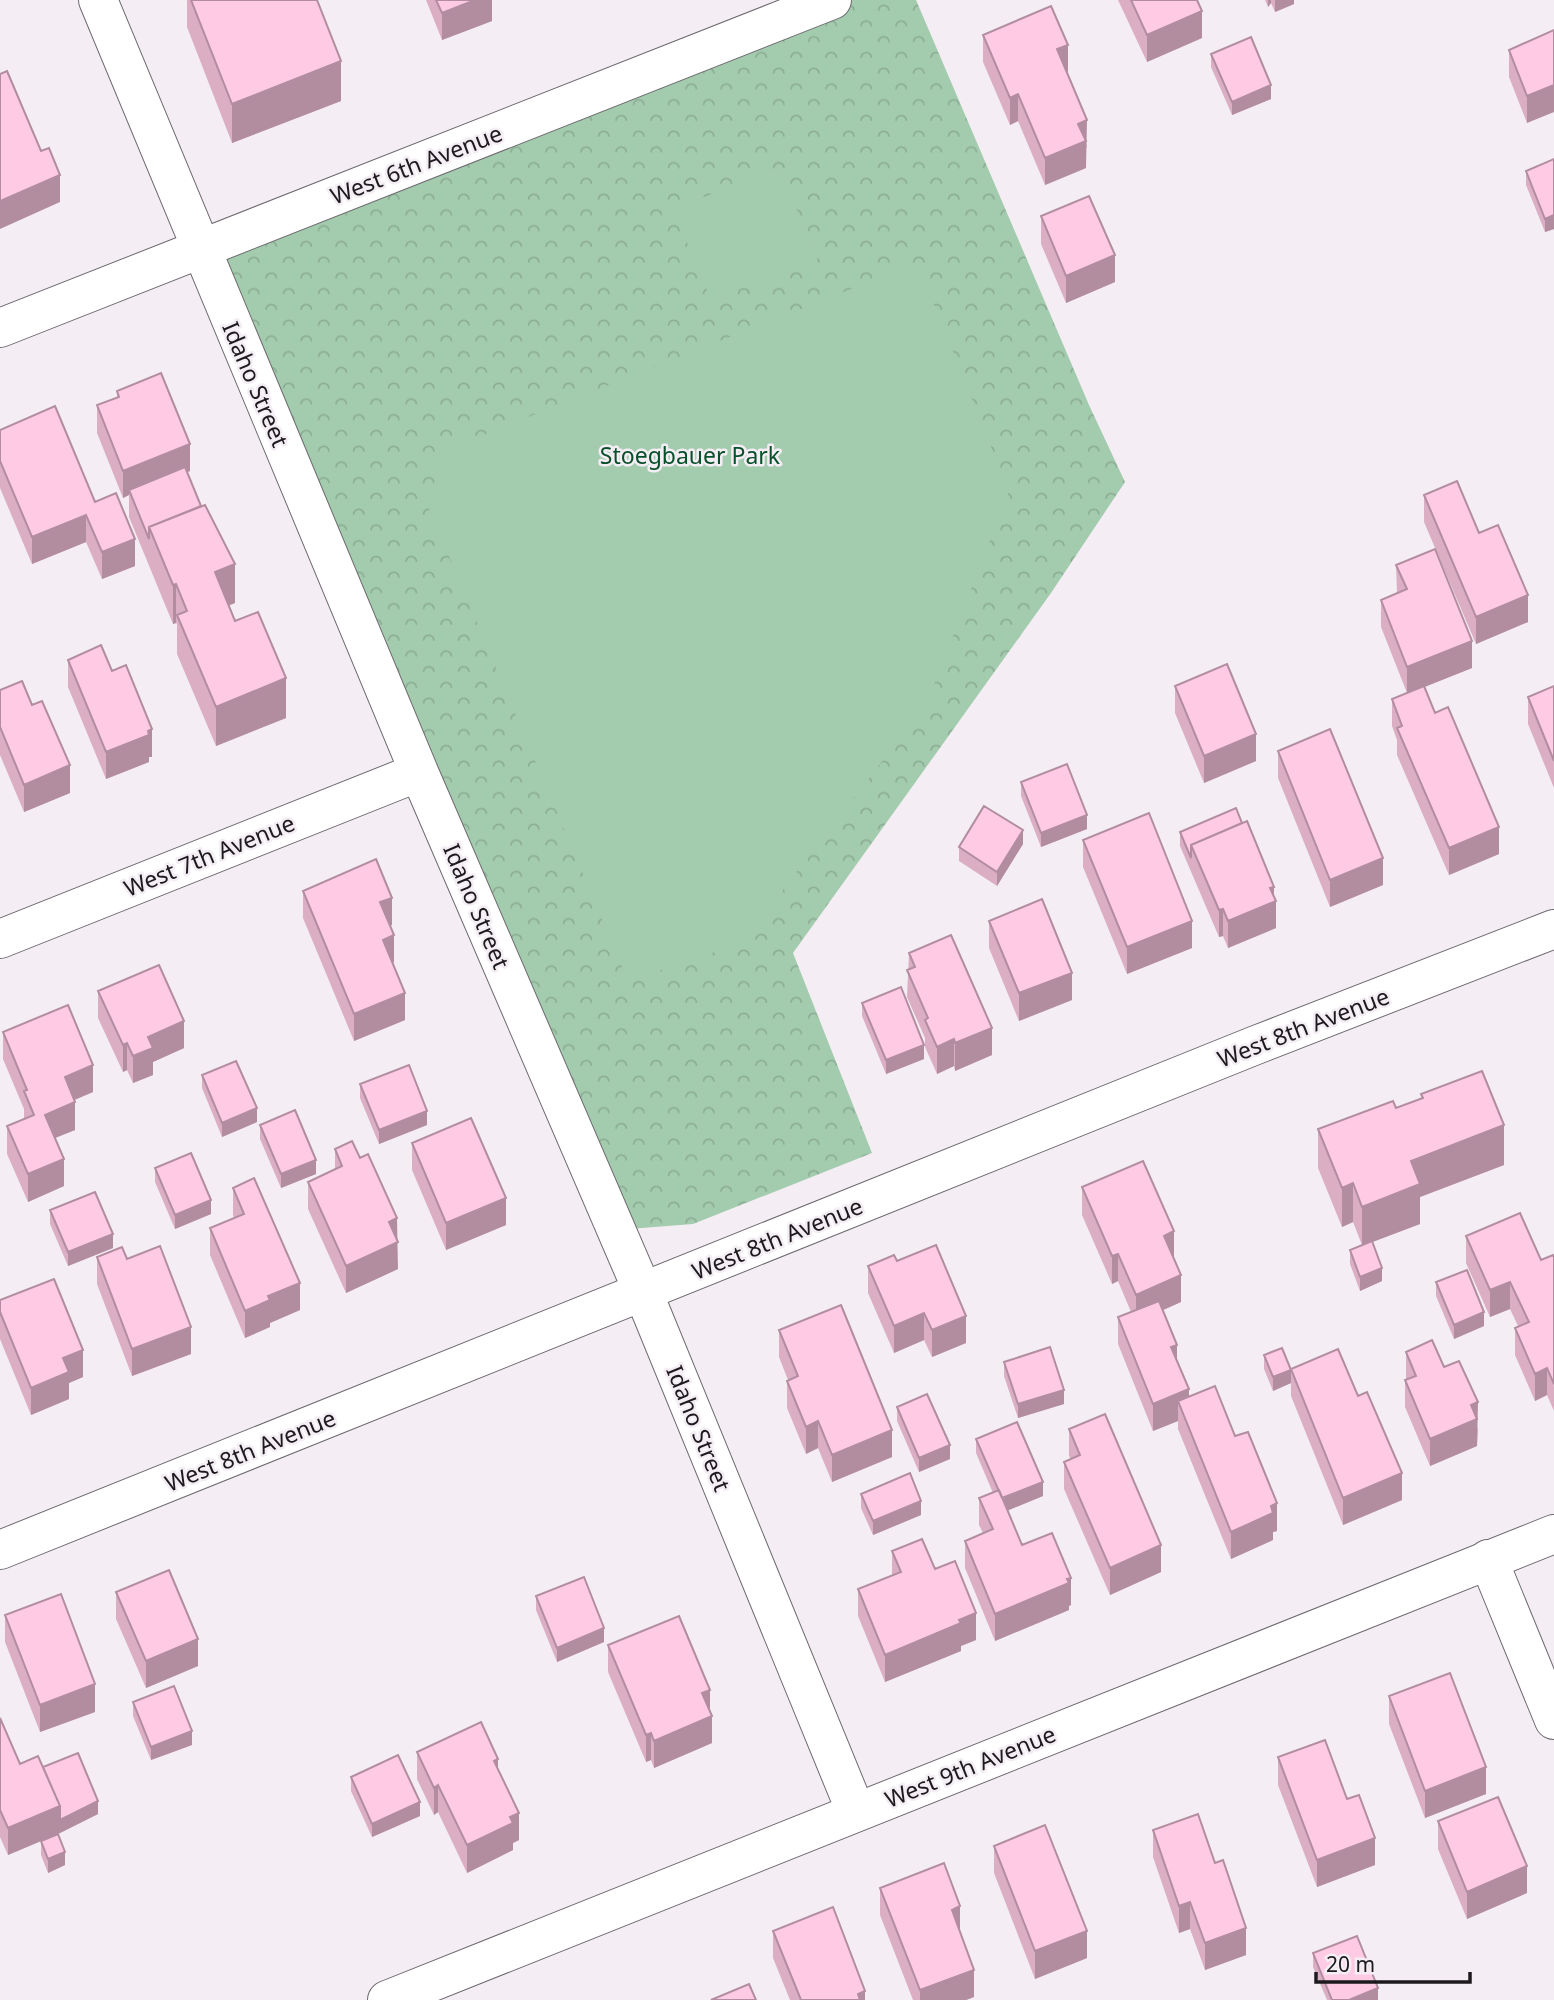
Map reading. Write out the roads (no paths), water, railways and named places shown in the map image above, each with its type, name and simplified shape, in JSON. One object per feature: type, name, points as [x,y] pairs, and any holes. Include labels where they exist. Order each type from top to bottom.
[{"type":"street","name":"Idaho Street","points":[[98,0],[419,772],[643,1292],[856,1812]]},
{"type":"street","name":"West 6th Avenue","points":[[0,328],[832,0]]},
{"type":"street","name":"West 7th Avenue","points":[[0,939],[419,772]]},
{"type":"street","name":"West 8th Avenue","points":[[0,1550],[1243,1050],[1554,929]]},
{"type":"street","name":"West 9th Avenue","points":[[387,2000],[1554,1534]]},
{"type":"street","points":[[1488,1559],[1554,1720]]},
{"type":"park label","name":"Stoegbauer Park","points":[[690,455]]}]
